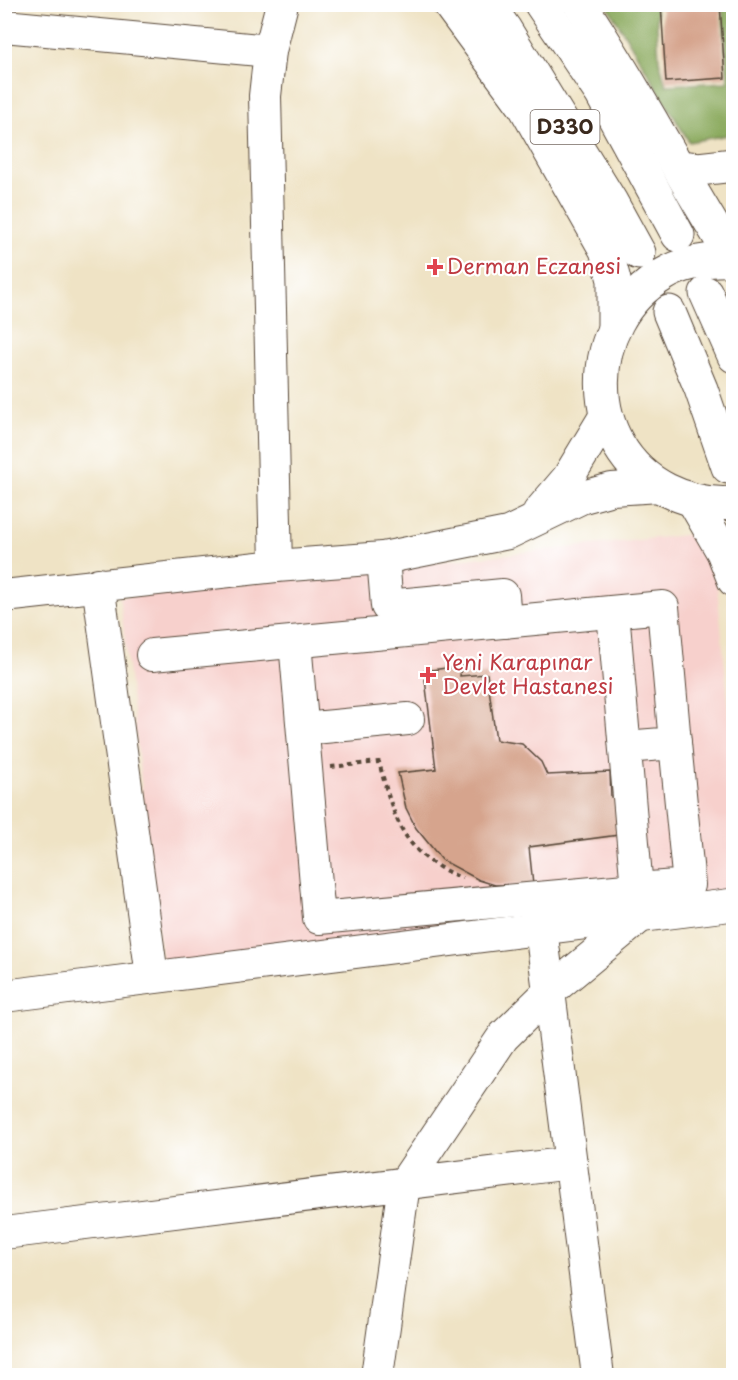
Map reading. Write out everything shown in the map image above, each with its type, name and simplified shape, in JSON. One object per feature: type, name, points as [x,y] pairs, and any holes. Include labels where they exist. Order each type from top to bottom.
[{"type":"main road","points":[[449,4],[525,107],[606,250],[614,280],[614,327]]},
{"type":"main road","name":"D330","points":[[487,4],[606,192],[639,253]]},
{"type":"main road","name":"D330","points":[[541,4],[601,93],[678,235]]},
{"type":"main road","points":[[580,4],[606,43],[701,209],[734,260],[697,262],[664,274],[635,297],[614,327],[603,361],[602,397],[606,415],[612,432],[632,463],[660,486],[693,500],[734,503]]},
{"type":"main road","points":[[679,167],[698,169],[734,165]]},
{"type":"main road","points":[[706,293],[734,356]]},
{"type":"main road","points":[[669,312],[701,389],[728,467]]},
{"type":"main road","points":[[693,500],[723,552],[734,580]]},
{"type":"street","points":[[276,566],[265,96],[270,51],[282,4]]},
{"type":"street","points":[[19,20],[270,51]]},
{"type":"street","points":[[535,517],[568,478],[606,415]]},
{"type":"street","points":[[4,596],[276,566],[383,558],[498,535],[583,497],[612,489],[660,486]]},
{"type":"street","points":[[383,558],[387,606],[503,595],[505,622]]},
{"type":"street","points":[[98,584],[152,976]]},
{"type":"street","points":[[4,996],[541,929],[639,903],[688,885],[663,607],[152,655]]},
{"type":"street","points":[[614,612],[639,903]]},
{"type":"street","points":[[295,642],[319,918],[639,903],[730,905]]},
{"type":"street","points":[[303,729],[408,719]]},
{"type":"street","points":[[625,747],[675,743]]},
{"type":"street","points":[[377,1376],[404,1184],[503,1037],[639,903]]},
{"type":"street","points":[[541,929],[598,1376]]},
{"type":"street","points":[[4,1233],[571,1163]]},
{"type":"path","points":[[306,769],[379,762],[398,826],[421,854],[441,870],[465,879]]},
{"type":"shaded area","name":"Yeni Karapınar Devlet Hastanesi","points":[[712,532],[733,752],[733,898],[162,964],[120,597]]},
{"type":"green space","points":[[607,5],[656,5],[659,60],[666,85],[728,82],[722,5],[733,5],[733,134],[689,142]]},
{"type":"building","points":[[661,4],[720,4],[725,78],[666,82]]},
{"type":"building","points":[[461,666],[460,676],[487,674],[496,740],[522,744],[541,762],[547,775],[610,772],[611,797],[622,797],[626,834],[529,847],[533,885],[495,885],[479,880],[442,860],[416,828],[406,808],[398,773],[436,769],[424,671]]},
{"type":"place","name":"Derman Eczanesi","points":[[435,267]]},
{"type":"place","name":"Yeni Karapınar Devlet Hastanesi","points":[[428,675]]}]
